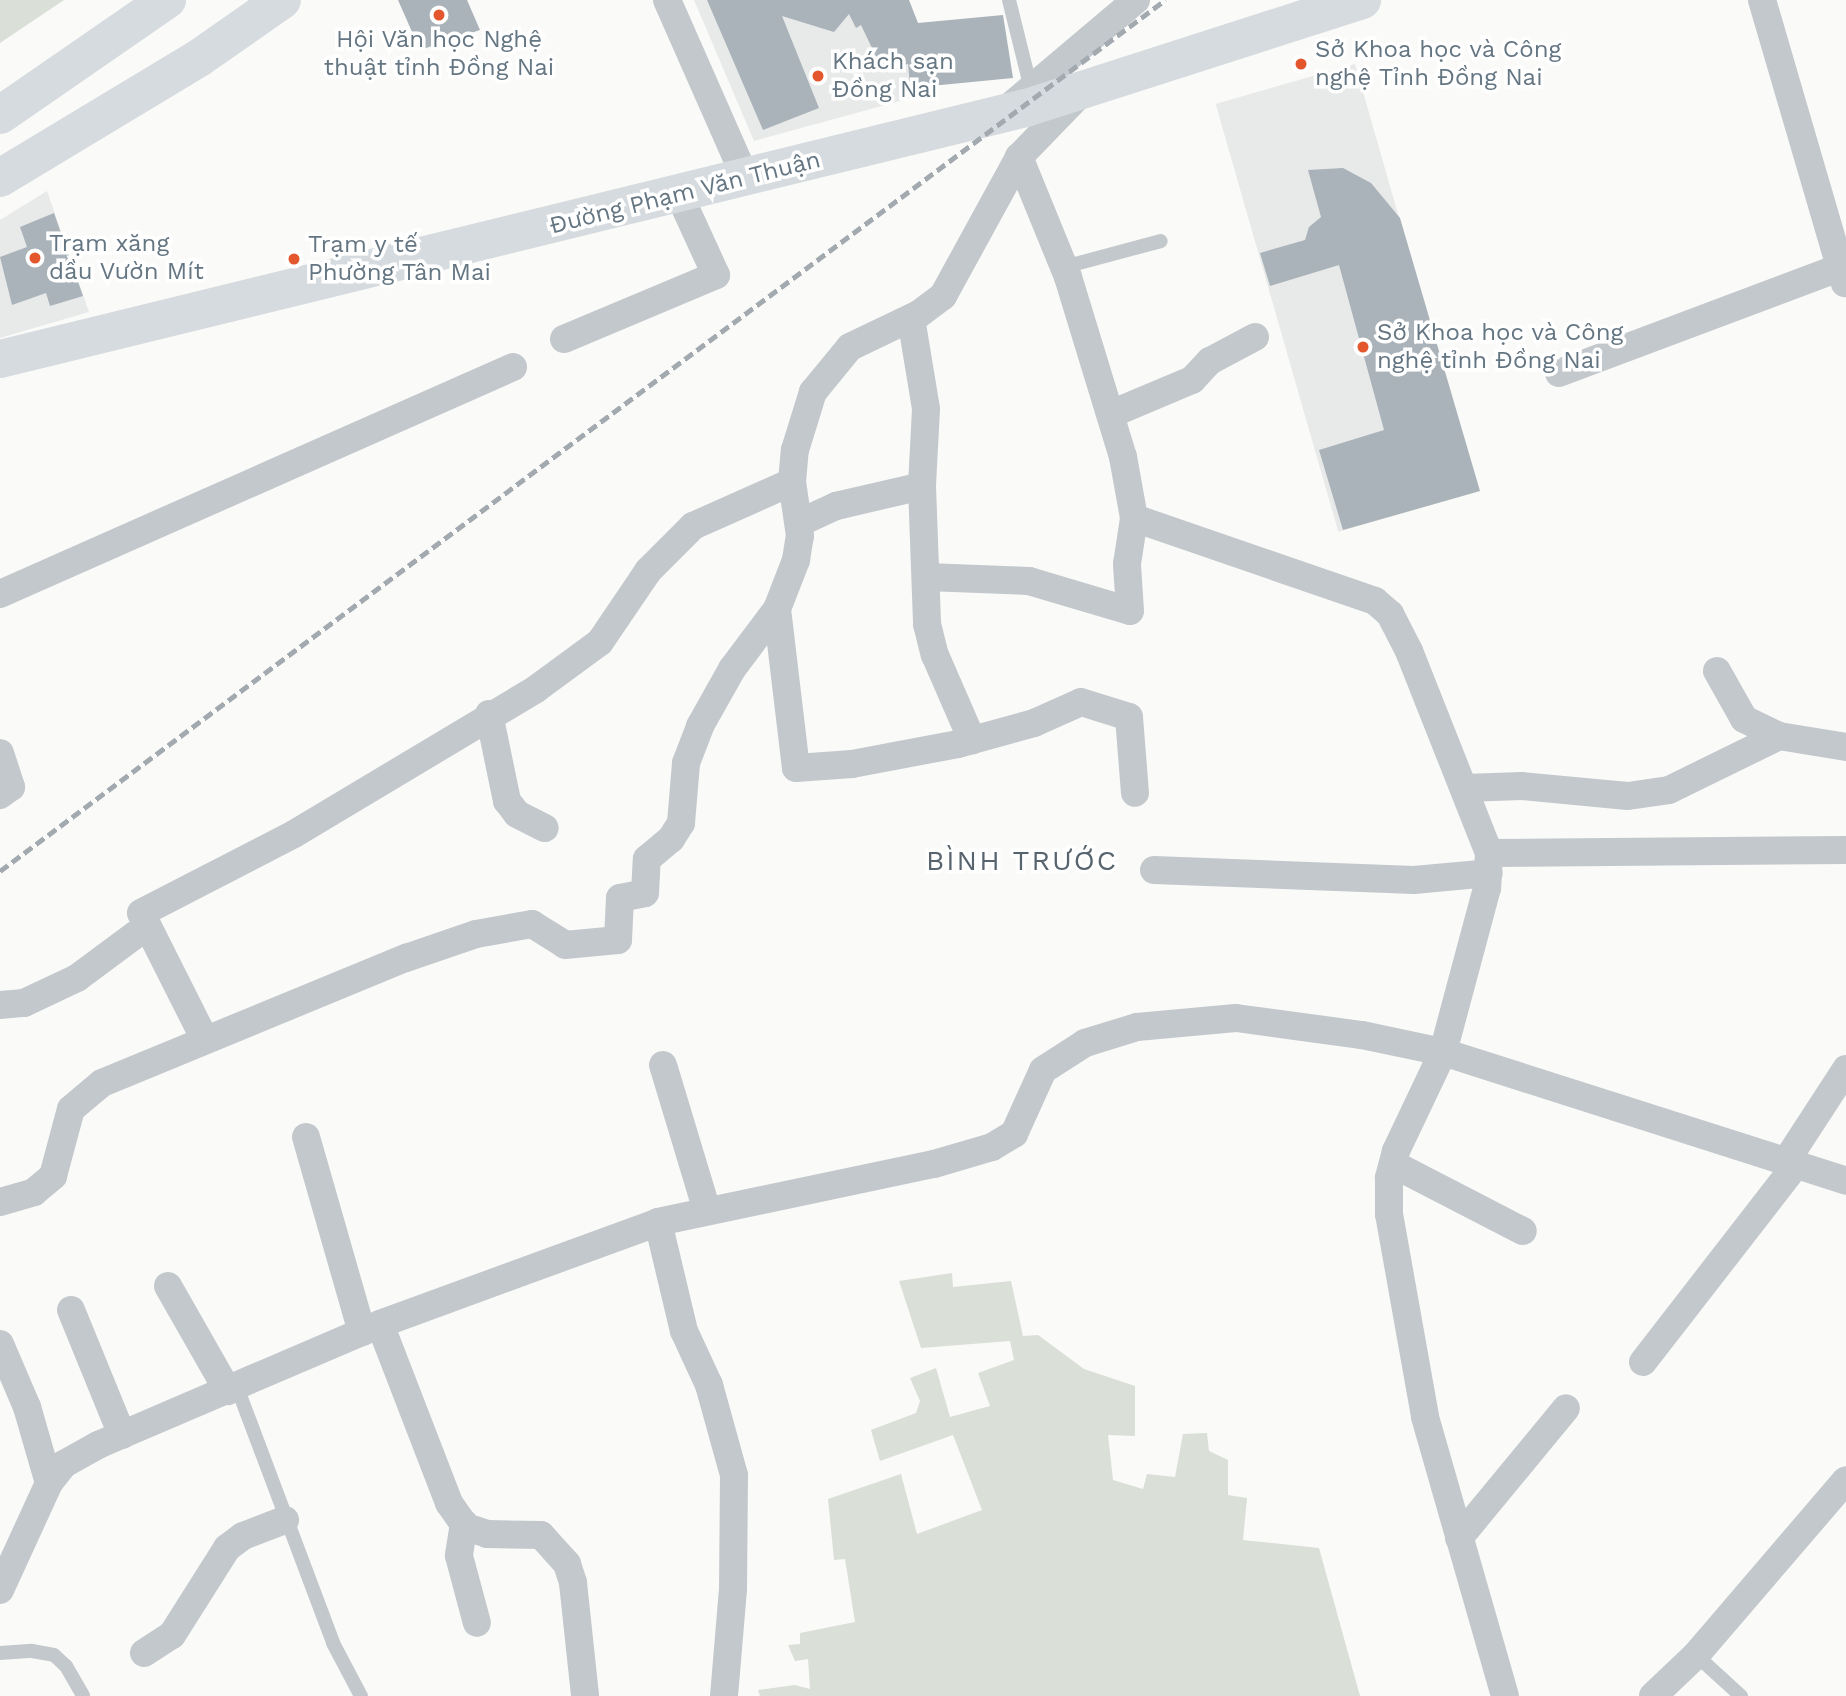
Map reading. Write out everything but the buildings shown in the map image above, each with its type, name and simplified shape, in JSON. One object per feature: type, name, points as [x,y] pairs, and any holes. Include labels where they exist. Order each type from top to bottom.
[{"type":"main road","points":[[0,115],[167,0]]},
{"type":"main road","points":[[0,178],[200,58],[282,0]]},
{"type":"main road","name":"Đường Phạm Văn Thuận","points":[[0,359],[746,179],[1017,101],[1083,92],[1362,0]]},
{"type":"street","points":[[667,0],[746,179]]},
{"type":"street","points":[[1017,101],[1136,0]]},
{"type":"street","points":[[1559,373],[1843,276],[1839,238],[1762,0]]},
{"type":"street","points":[[0,1202],[34,1192],[52,1176],[68,1115],[79,1098],[102,1083],[476,934],[532,924],[565,945],[617,942],[620,898],[645,893],[647,859],[671,839],[681,824],[686,763],[700,726],[732,668],[777,610],[796,560],[799,523],[792,482],[803,416],[822,376],[850,347],[911,318],[943,296],[954,280],[992,199],[1019,157],[1083,92]]},
{"type":"street","points":[[927,577],[1029,581],[1130,611],[1127,564],[1134,518],[1111,414],[1064,267],[1019,157]]},
{"type":"street","points":[[564,339],[716,275],[679,194]]},
{"type":"street","points":[[911,318],[926,410],[922,486],[931,642],[972,740]]},
{"type":"street","points":[[1111,414],[1192,380],[1210,361],[1255,337]]},
{"type":"street","points":[[0,594],[513,367]]},
{"type":"street","points":[[205,1040],[141,913],[294,834],[536,689],[600,642],[648,571],[693,526],[792,482]]},
{"type":"street","points":[[799,523],[836,506],[922,486]]},
{"type":"street","points":[[1134,518],[1375,601],[1390,614],[1409,651],[1465,788],[1489,863],[1443,1052],[1393,1164],[1389,1214],[1418,1376],[1459,1538],[1505,1696]]},
{"type":"street","points":[[777,610],[796,768],[852,764],[972,740],[1034,723],[1081,702],[1118,710],[1129,717],[1135,793]]},
{"type":"street","points":[[1717,671],[1744,719],[1779,736],[1846,747]]},
{"type":"street","points":[[489,715],[507,801],[517,814],[545,828]]},
{"type":"street","points":[[1465,788],[1522,786],[1628,796],[1669,790],[1779,736]]},
{"type":"street","points":[[0,753],[11,788],[0,795]]},
{"type":"street","points":[[1154,870],[1414,880],[1489,863],[1846,850]]},
{"type":"street","points":[[0,1005],[24,1003],[77,978],[146,927]]},
{"type":"street","points":[[0,1590],[10,1536],[48,1482],[73,1458],[371,1328],[658,1222],[934,1164],[992,1147],[1014,1134],[1043,1070],[1085,1043],[1137,1027],[1236,1018],[1362,1035],[1443,1052],[1553,1084],[1846,1181]]},
{"type":"street","points":[[663,1065],[707,1211]]},
{"type":"street","points":[[1643,1362],[1791,1164],[1846,1069]]},
{"type":"street","points":[[306,1138],[371,1328],[449,1503],[464,1524],[487,1534],[541,1535],[559,1553],[573,1583],[585,1696]]},
{"type":"street","points":[[1393,1164],[1523,1231]]},
{"type":"street","points":[[658,1222],[684,1331],[709,1385],[734,1475],[733,1589],[724,1696]]},
{"type":"street","points":[[168,1286],[233,1389]]},
{"type":"street","points":[[71,1310],[122,1435]]},
{"type":"street","points":[[1,1344],[27,1407],[48,1482]]},
{"type":"street","points":[[1459,1538],[1566,1408]]},
{"type":"street","points":[[1653,1696],[1696,1655],[1846,1480]]},
{"type":"street","points":[[144,1653],[172,1635],[227,1548],[243,1536],[285,1520]]},
{"type":"street","points":[[464,1524],[459,1556],[477,1623]]},
{"type":"lane","points":[[1009,0],[1017,101]]},
{"type":"lane","points":[[1064,267],[1161,241]]},
{"type":"lane","points":[[233,1389],[333,1643],[361,1696]]},
{"type":"lane","points":[[0,1653],[33,1651],[54,1655],[66,1666],[83,1696]]},
{"type":"lane","points":[[1696,1655],[1741,1696]]},
{"type":"shaded area","points":[[0,0],[64,0],[0,43]]},
{"type":"shaded area","name":"Khách sạn Đồng Nai","points":[[694,0],[909,0],[903,24],[911,98],[754,141]]},
{"type":"shaded area","name":"Sở Khoa học và Công nghệ tỉnh Đồng Nai","points":[[1355,64],[1478,492],[1338,532],[1216,104]]},
{"type":"shaded area","name":"Trạm xăng dầu Vườn Mít","points":[[47,191],[89,312],[0,338],[0,220]]},
{"type":"shaded area","points":[[952,1273],[953,1287],[1011,1281],[1023,1336],[1038,1335],[1084,1369],[1135,1386],[1135,1436],[1108,1435],[1113,1480],[1143,1489],[1147,1474],[1175,1477],[1183,1434],[1207,1433],[1209,1451],[1228,1460],[1228,1495],[1247,1498],[1243,1540],[1319,1548],[1360,1696],[760,1696],[758,1690],[795,1685],[810,1689],[808,1659],[795,1661],[788,1645],[800,1644],[800,1633],[855,1622],[845,1559],[834,1560],[828,1499],[901,1474],[917,1534],[982,1510],[953,1435],[880,1461],[871,1430],[916,1413],[920,1401],[910,1378],[936,1368],[950,1417],[990,1406],[978,1373],[1014,1360],[1010,1341],[921,1348],[899,1281]]},
{"type":"railway","points":[[0,871],[1165,0]]},
{"type":"place","name":"Hội Văn học Nghệ thuật tỉnh Đồng Nai","points":[[439,15]]},
{"type":"place","name":"Sở Khoa học và Công nghệ Tỉnh Đồng Nai","points":[[1301,64]]},
{"type":"place","name":"Khách sạn Đồng Nai","points":[[818,76]]},
{"type":"place","name":"Trạm xăng dầu Vườn Mít","points":[[35,258]]},
{"type":"place","name":"Trạm y tế Phường Tân Mai","points":[[294,259]]},
{"type":"place","name":"Sở Khoa học và Công nghệ tỉnh Đồng Nai","points":[[1363,347]]},
{"type":"district","name":"BÌNH TRƯỚC","points":[[1022,861]]}]
